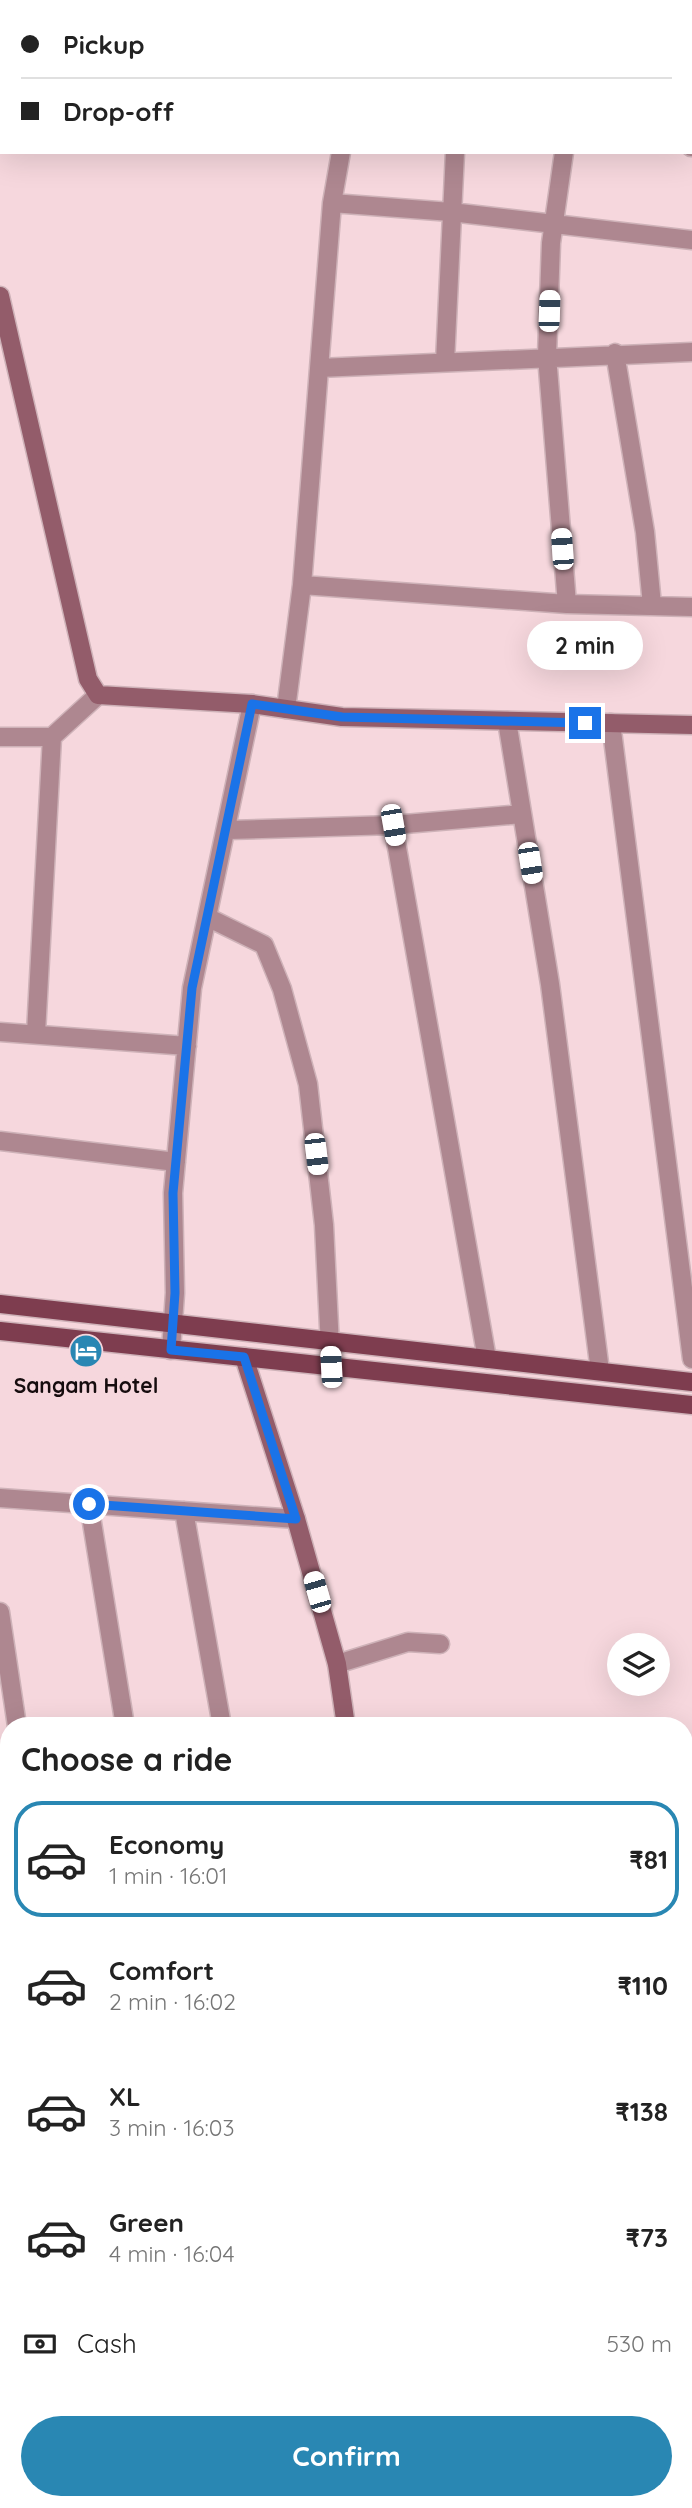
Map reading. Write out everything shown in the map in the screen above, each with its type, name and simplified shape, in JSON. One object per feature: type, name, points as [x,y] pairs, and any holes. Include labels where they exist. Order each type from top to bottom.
[{"type":"main road","points":[[0,1304],[692,1381]]},
{"type":"main road","points":[[0,1331],[692,1405]]},
{"type":"street","points":[[286,709],[302,585],[332,202],[341,154]]},
{"type":"street","points":[[445,362],[455,154]]},
{"type":"street","points":[[564,154],[553,224],[547,356],[567,604]]},
{"type":"street","points":[[332,202],[451,212],[692,240]]},
{"type":"street","points":[[1,306],[88,679],[98,695]]},
{"type":"street","points":[[319,368],[615,353],[692,352]]},
{"type":"street","points":[[615,353],[645,531],[652,605]]},
{"type":"street","points":[[302,585],[567,604],[692,607]]},
{"type":"street","points":[[98,695],[252,704],[342,717],[692,725]]},
{"type":"street","points":[[0,737],[52,737],[79,716],[98,695]]},
{"type":"street","points":[[171,1350],[176,1162],[192,988],[228,830],[252,704]]},
{"type":"street","points":[[508,721],[550,984],[600,1371]]},
{"type":"street","points":[[611,723],[692,1359]]},
{"type":"street","points":[[36,1033],[52,737]]},
{"type":"street","points":[[228,830],[393,825],[522,814]]},
{"type":"street","points":[[393,825],[487,1359]]},
{"type":"street","points":[[209,918],[264,945],[282,989],[308,1084],[324,1225],[331,1367]]},
{"type":"street","points":[[0,1032],[187,1046]]},
{"type":"street","points":[[0,1141],[176,1162]]},
{"type":"street","points":[[244,1357],[296,1519],[337,1664],[345,1717]]},
{"type":"street","points":[[0,1498],[296,1519]]},
{"type":"street","points":[[89,1504],[124,1717]]},
{"type":"street","points":[[184,1511],[220,1717]]},
{"type":"street","points":[[0,1612],[16,1717]]},
{"type":"street","points":[[337,1664],[408,1642],[440,1644]]},
{"type":"place","name":"Sangam Hotel","points":[[86,1351]]},
{"type":"route","points":[[89,1504],[296,1519],[244,1357],[171,1350],[175,1293],[173,1193],[192,988],[228,830],[252,704],[342,717],[585,723]]}]
